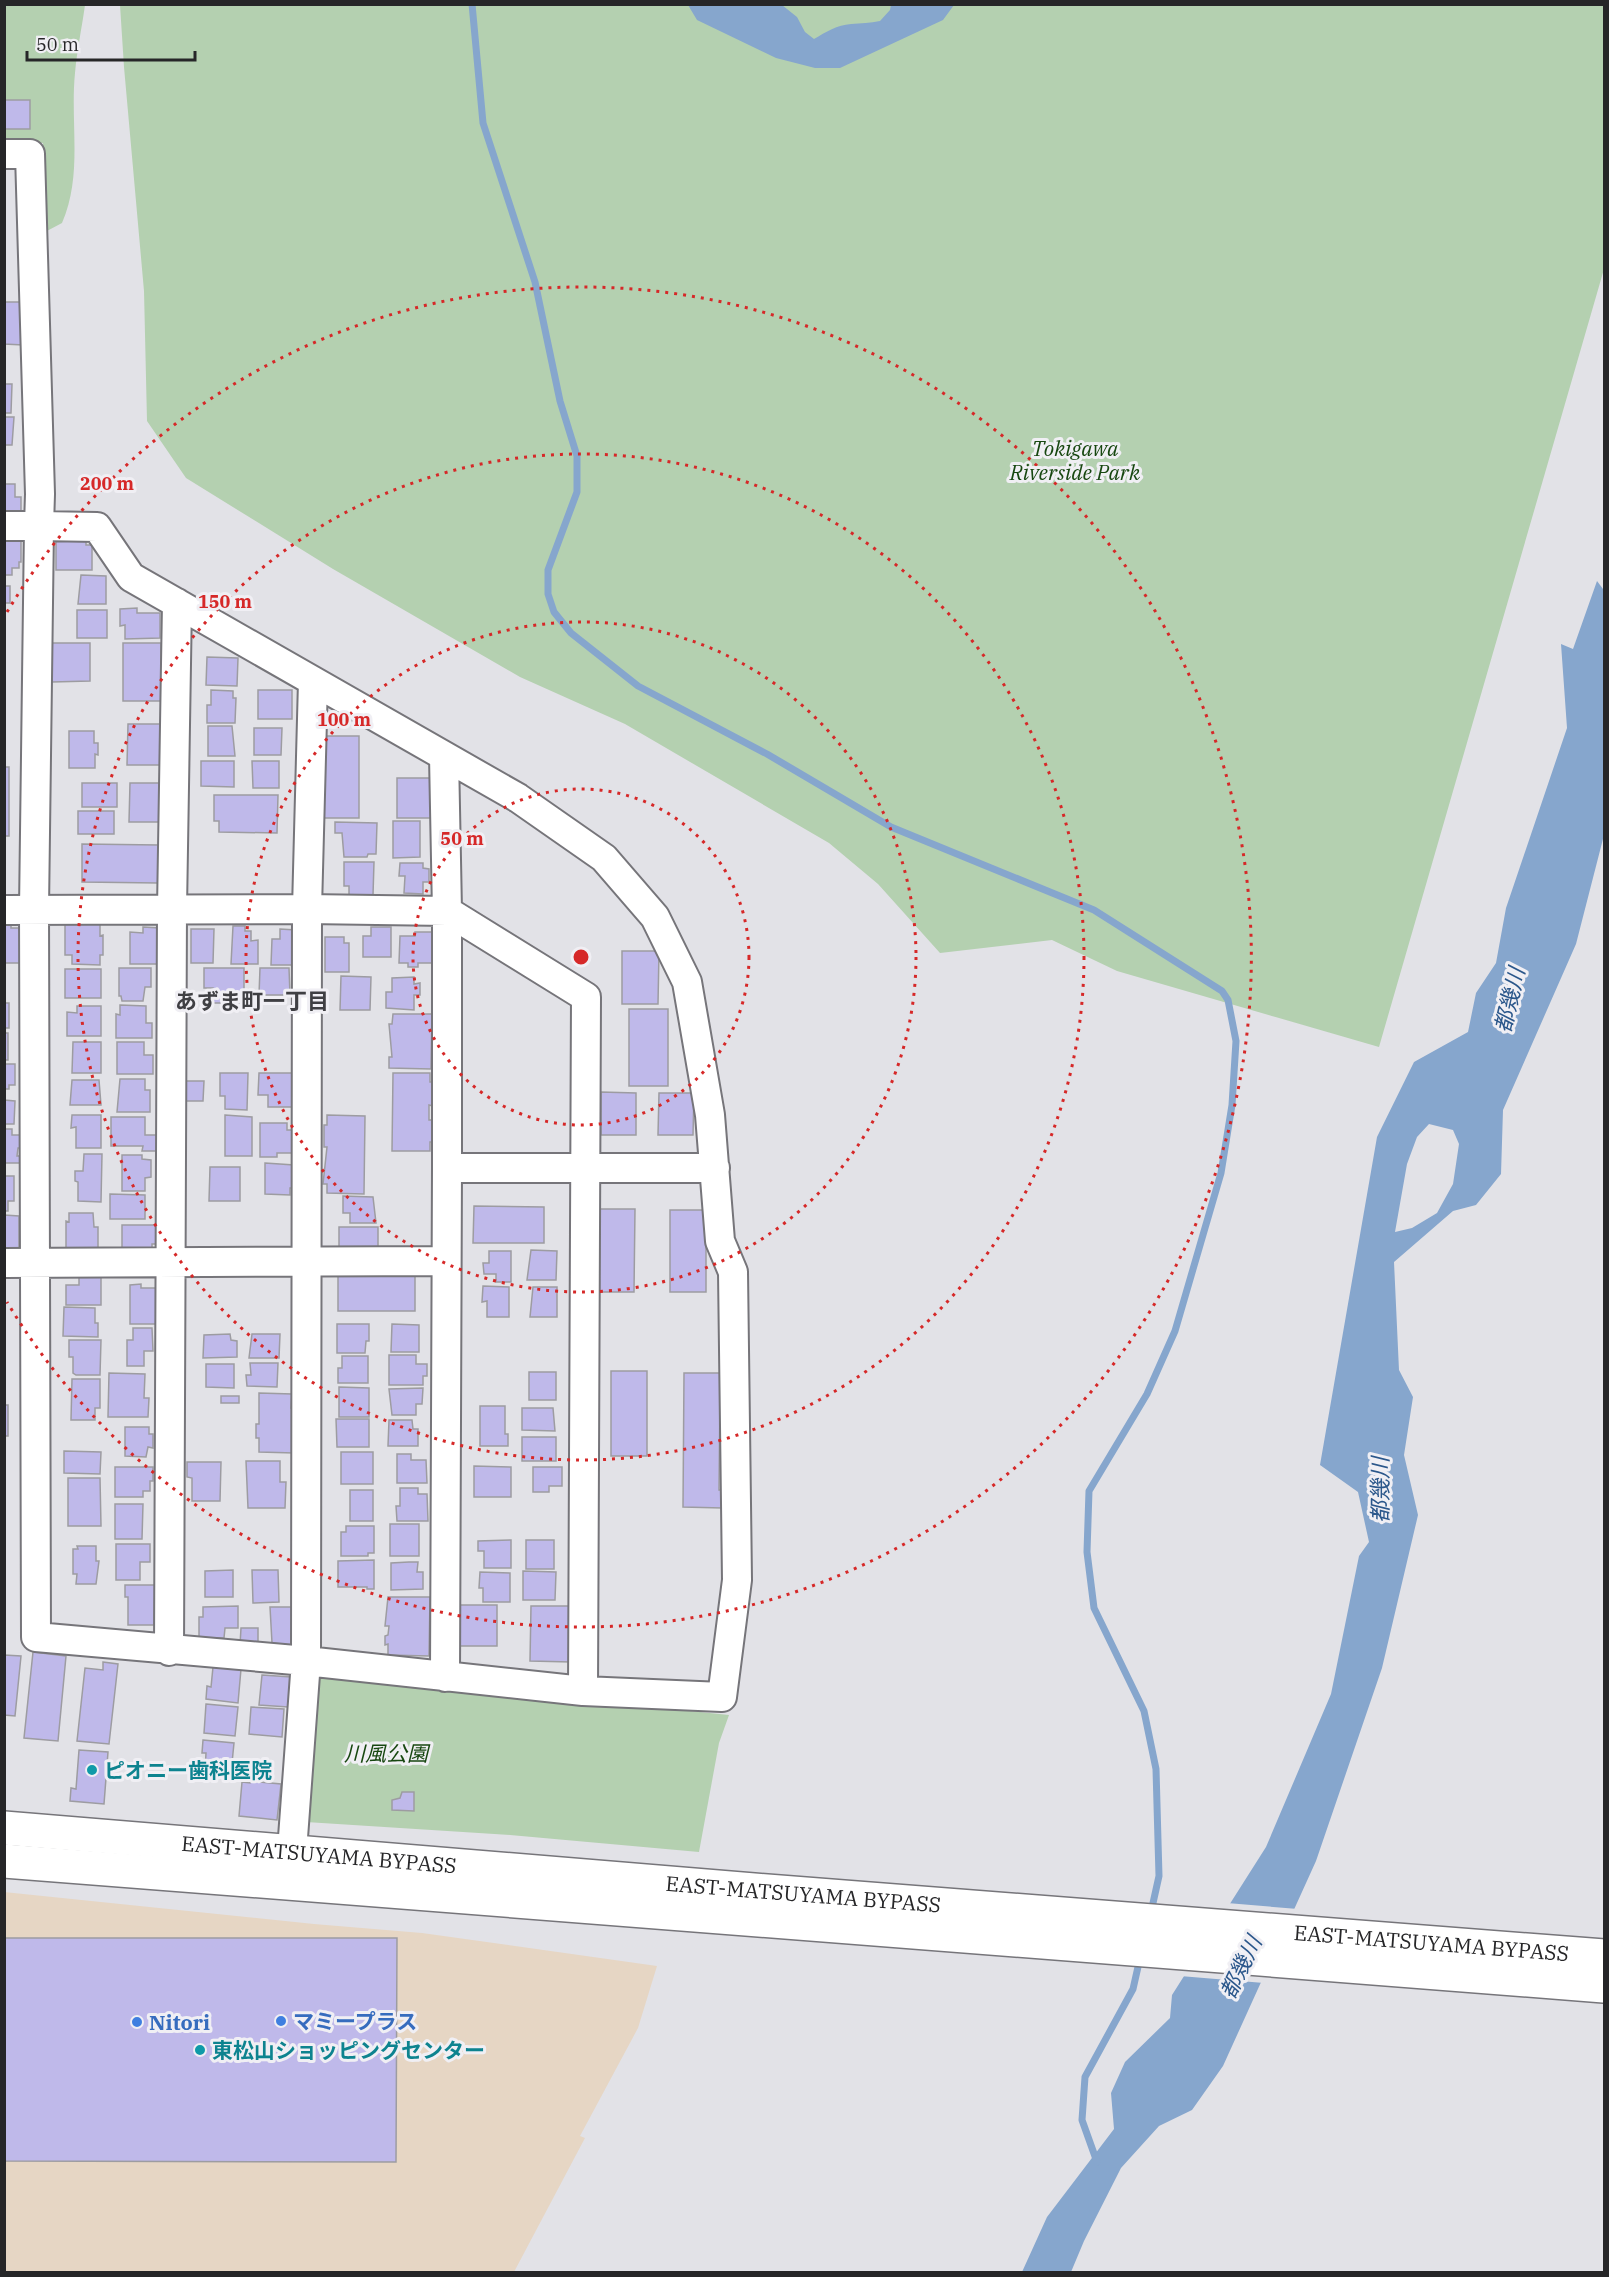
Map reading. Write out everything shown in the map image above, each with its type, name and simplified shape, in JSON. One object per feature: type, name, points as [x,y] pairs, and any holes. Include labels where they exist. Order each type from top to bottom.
[{"type":"highway","name":"EAST-MATSUYAMA BYPASS","points":[[4,1828],[292,1851],[772,1906]]},
{"type":"highway","name":"EAST-MATSUYAMA BYPASS","points":[[4,1861],[772,1906],[1602,1976]]},
{"type":"street","points":[[4,154],[30,154],[39,470],[39,526],[34,909],[36,1637],[170,1651],[306,1661],[583,1691],[722,1696],[737,1580],[733,1272],[720,1241],[710,1115],[687,982],[655,917],[604,858],[518,798],[131,577],[97,527],[39,526],[4,526]]},
{"type":"street","points":[[170,1651],[172,909],[177,603]]},
{"type":"street","points":[[292,1851],[306,1661],[307,909],[312,681]]},
{"type":"street","points":[[444,756],[447,910],[445,1677]]},
{"type":"street","points":[[4,910],[447,910],[586,997],[583,1691]]},
{"type":"street","points":[[447,1168],[715,1168]]},
{"type":"street","points":[[4,1263],[446,1261]]},
{"type":"shaded area","points":[[4,1892],[422,1933],[657,1966],[638,2028],[580,2136],[585,2138],[514,2272],[5,2272]]},
{"type":"green space","points":[[5,5],[85,5],[75,73],[72,186],[62,223],[45,232],[43,143],[5,142]]},
{"type":"green space","name":"Tokigawa Riverside Park","points":[[120,5],[1604,5],[1604,269],[1379,1047],[1117,971],[1052,940],[940,953],[878,884],[829,843],[625,724],[520,677],[333,569],[186,478],[147,421],[144,291]]},
{"type":"green space","name":"川風公園","points":[[323,1673],[729,1715],[719,1743],[699,1852],[510,1835],[306,1822],[315,1682]]},
{"type":"water","points":[[688,5],[782,5],[797,17],[805,32],[814,39],[841,26],[880,21],[890,10],[891,5],[954,5],[943,20],[840,68],[815,68],[776,58],[697,20]]},
{"type":"water","name":"都幾川","points":[[1597,581],[1604,588],[1604,835],[1576,944],[1503,1110],[1501,1174],[1476,1205],[1453,1211],[1394,1262],[1399,1370],[1413,1397],[1404,1455],[1418,1515],[1382,1668],[1316,1861],[1223,2066],[1192,2110],[1159,2126],[1121,2168],[1071,2272],[1022,2272],[1047,2217],[1114,2129],[1111,2093],[1125,2062],[1170,2018],[1172,1995],[1266,1847],[1331,1694],[1359,1556],[1369,1542],[1358,1492],[1320,1465],[1377,1137],[1414,1062],[1468,1032],[1476,993],[1496,963],[1506,908],[1567,728],[1561,644],[1573,649]],"holes":[[[1429,1124],[1453,1130],[1459,1144],[1453,1184],[1437,1213],[1412,1228],[1395,1232],[1407,1164],[1417,1137]]]},
{"type":"pier","points":[[1227,1903],[1298,1909],[1264,1983],[1180,1976]]},
{"type":"building","points":[[5,100],[30,100],[30,129],[5,129]]},
{"type":"building","points":[[4,302],[23,302],[23,345],[4,344]]},
{"type":"building","points":[[4,384],[12,384],[11,413],[4,413]]},
{"type":"building","points":[[4,417],[14,417],[12,445],[4,445]]},
{"type":"building","points":[[4,484],[15,484],[15,497],[21,497],[21,512],[4,512]]},
{"type":"building","points":[[4,539],[21,539],[21,562],[19,562],[19,568],[12,568],[12,575],[4,575]]},
{"type":"building","points":[[56,540],[86,541],[86,545],[92,545],[92,570],[56,570]]},
{"type":"building","points":[[81,575],[106,576],[106,604],[78,604]]},
{"type":"building","points":[[4,586],[10,586],[10,603],[4,603]]},
{"type":"building","points":[[137,608],[137,613],[160,613],[160,638],[125,639],[125,625],[120,626],[120,609]]},
{"type":"building","points":[[77,610],[107,610],[107,638],[77,638]]},
{"type":"building","points":[[52,643],[90,643],[90,681],[52,682]]},
{"type":"building","points":[[123,643],[161,643],[161,701],[123,701]]},
{"type":"building","points":[[207,657],[238,658],[237,686],[206,685]]},
{"type":"building","points":[[211,690],[233,691],[233,698],[236,698],[235,723],[207,723],[207,705],[211,705]]},
{"type":"building","points":[[258,690],[292,690],[292,719],[258,719]]},
{"type":"building","points":[[128,724],[162,724],[162,765],[127,765]]},
{"type":"building","points":[[208,726],[232,726],[235,756],[208,756]]},
{"type":"building","points":[[254,728],[282,728],[281,755],[254,755]]},
{"type":"building","points":[[69,731],[94,731],[94,743],[98,743],[95,768],[69,768]]},
{"type":"building","points":[[324,736],[359,736],[359,818],[324,818]]},
{"type":"building","points":[[201,761],[234,761],[234,787],[201,786]]},
{"type":"building","points":[[252,761],[279,761],[279,788],[253,788]]},
{"type":"building","points":[[4,767],[9,767],[9,836],[4,836]]},
{"type":"building","points":[[397,778],[435,778],[435,818],[397,818]]},
{"type":"building","points":[[82,783],[117,783],[117,807],[82,807]]},
{"type":"building","points":[[130,783],[162,783],[161,822],[129,822]]},
{"type":"building","points":[[214,795],[278,795],[277,833],[219,832],[219,821],[214,821]]},
{"type":"building","points":[[78,811],[114,811],[114,834],[78,834]]},
{"type":"building","points":[[393,821],[420,821],[420,857],[393,858]]},
{"type":"building","points":[[335,822],[377,823],[376,854],[368,854],[367,857],[344,857],[342,833],[335,833]]},
{"type":"building","points":[[82,844],[159,845],[158,883],[82,882]]},
{"type":"building","points":[[344,862],[374,862],[373,895],[349,895],[349,886],[344,886]]},
{"type":"building","points":[[400,863],[423,863],[423,868],[429,869],[429,882],[423,882],[423,894],[404,893],[405,876],[399,876]]},
{"type":"building","points":[[65,923],[100,923],[100,936],[103,935],[103,955],[100,955],[100,965],[72,964],[72,955],[65,955]]},
{"type":"building","points":[[4,925],[11,925],[11,928],[24,928],[23,963],[4,963]]},
{"type":"building","points":[[233,926],[245,926],[245,931],[251,931],[251,941],[258,940],[258,964],[231,964]]},
{"type":"building","points":[[143,927],[160,928],[159,964],[130,964],[130,932],[143,933]]},
{"type":"building","points":[[371,927],[391,927],[391,957],[363,957],[363,936],[371,936]]},
{"type":"building","points":[[191,929],[214,929],[213,963],[191,963]]},
{"type":"building","points":[[280,929],[296,930],[293,965],[271,965],[272,939],[280,939]]},
{"type":"building","points":[[415,932],[436,932],[436,963],[418,963],[418,967],[408,967],[408,963],[399,963],[400,936],[415,936]]},
{"type":"building","points":[[325,937],[344,937],[344,943],[349,943],[349,972],[325,972]]},
{"type":"building","points":[[622,951],[659,951],[658,1004],[622,1004]]},
{"type":"building","points":[[119,968],[151,968],[151,987],[145,987],[143,1001],[122,1001],[119,996]]},
{"type":"building","points":[[204,968],[244,968],[244,1003],[213,1003],[213,988],[204,988]]},
{"type":"building","points":[[260,968],[289,968],[290,995],[259,995]]},
{"type":"building","points":[[65,969],[101,969],[101,998],[65,998]]},
{"type":"building","points":[[341,976],[371,977],[370,1010],[340,1010]]},
{"type":"building","points":[[414,977],[414,984],[420,983],[420,995],[414,995],[414,1010],[386,1008],[386,992],[392,992],[392,978]]},
{"type":"building","points":[[4,1003],[9,1003],[9,1028],[4,1028]]},
{"type":"building","points":[[120,1005],[146,1006],[146,1023],[152,1023],[152,1038],[116,1038],[116,1014],[120,1015]]},
{"type":"building","points":[[77,1006],[101,1006],[101,1036],[67,1036],[67,1012],[77,1013]]},
{"type":"building","points":[[629,1009],[668,1009],[668,1086],[629,1086]]},
{"type":"building","points":[[393,1014],[432,1014],[431,1069],[389,1068],[389,1057],[392,1057],[389,1024],[392,1024]]},
{"type":"building","points":[[4,1033],[8,1033],[8,1060],[4,1060]]},
{"type":"building","points":[[73,1042],[101,1042],[101,1073],[72,1073]]},
{"type":"building","points":[[117,1042],[144,1042],[144,1055],[153,1055],[153,1074],[117,1074]]},
{"type":"building","points":[[4,1064],[15,1064],[15,1085],[9,1085],[9,1089],[4,1089]]},
{"type":"building","points":[[220,1073],[248,1073],[247,1110],[225,1109],[225,1096],[220,1096]]},
{"type":"building","points":[[259,1073],[296,1073],[295,1107],[268,1107],[268,1095],[258,1095]]},
{"type":"building","points":[[393,1073],[430,1073],[430,1082],[433,1082],[433,1106],[429,1105],[429,1120],[434,1120],[433,1142],[430,1142],[430,1151],[392,1151]]},
{"type":"building","points":[[120,1079],[145,1079],[145,1090],[150,1090],[150,1112],[117,1112]]},
{"type":"building","points":[[72,1080],[99,1080],[101,1105],[70,1105]]},
{"type":"building","points":[[185,1081],[204,1081],[203,1101],[185,1101]]},
{"type":"building","points":[[601,1092],[636,1093],[636,1135],[601,1135]]},
{"type":"building","points":[[659,1093],[694,1093],[693,1135],[658,1135]]},
{"type":"building","points":[[4,1100],[15,1101],[14,1124],[4,1124]]},
{"type":"building","points":[[72,1115],[101,1115],[101,1148],[76,1148],[76,1127],[71,1128]]},
{"type":"building","points":[[225,1115],[252,1117],[252,1156],[225,1156]]},
{"type":"building","points":[[327,1115],[365,1116],[364,1194],[327,1193],[327,1184],[323,1184],[327,1147],[324,1147],[324,1125],[327,1125]]},
{"type":"building","points":[[111,1117],[145,1117],[145,1135],[161,1135],[161,1151],[142,1151],[143,1146],[111,1146]]},
{"type":"building","points":[[260,1123],[287,1123],[287,1130],[295,1130],[295,1153],[277,1153],[277,1157],[260,1157]]},
{"type":"building","points":[[4,1129],[12,1129],[12,1135],[22,1135],[22,1148],[18,1148],[17,1156],[21,1156],[21,1163],[4,1163]]},
{"type":"building","points":[[84,1154],[102,1154],[101,1202],[78,1201],[78,1182],[75,1181],[75,1171],[83,1171]]},
{"type":"building","points":[[122,1155],[142,1155],[142,1159],[151,1160],[151,1177],[145,1178],[145,1191],[122,1191]]},
{"type":"building","points":[[265,1163],[294,1165],[294,1188],[290,1188],[290,1195],[265,1194]]},
{"type":"building","points":[[210,1167],[240,1167],[240,1201],[209,1201]]},
{"type":"building","points":[[4,1176],[14,1176],[14,1201],[8,1201],[8,1211],[4,1211]]},
{"type":"building","points":[[110,1194],[145,1195],[145,1219],[110,1219]]},
{"type":"building","points":[[343,1196],[373,1197],[376,1223],[350,1223],[350,1213],[343,1213]]},
{"type":"building","points":[[474,1206],[544,1207],[544,1243],[473,1243]]},
{"type":"building","points":[[600,1209],[635,1209],[634,1292],[599,1292]]},
{"type":"building","points":[[670,1210],[706,1210],[706,1292],[670,1292]]},
{"type":"building","points":[[69,1213],[93,1213],[94,1227],[98,1227],[98,1250],[66,1248],[66,1221],[69,1222]]},
{"type":"building","points":[[4,1215],[19,1216],[19,1248],[4,1248]]},
{"type":"building","points":[[122,1225],[157,1225],[157,1244],[152,1244],[152,1250],[122,1250]]},
{"type":"building","points":[[339,1227],[378,1227],[378,1253],[339,1252]]},
{"type":"building","points":[[531,1250],[557,1251],[556,1280],[527,1280]]},
{"type":"building","points":[[489,1251],[511,1251],[511,1282],[496,1282],[496,1274],[484,1274],[483,1263],[489,1263]]},
{"type":"building","points":[[338,1272],[415,1272],[415,1311],[338,1311]]},
{"type":"building","points":[[79,1276],[101,1277],[101,1305],[66,1305],[66,1285],[79,1285]]},
{"type":"building","points":[[141,1284],[141,1288],[158,1288],[158,1324],[130,1324],[130,1285]]},
{"type":"building","points":[[483,1286],[509,1287],[509,1317],[487,1317],[487,1301],[482,1302]]},
{"type":"building","points":[[533,1287],[557,1287],[557,1317],[530,1317]]},
{"type":"building","points":[[64,1307],[95,1308],[98,1337],[63,1336]]},
{"type":"building","points":[[337,1324],[369,1324],[369,1341],[366,1341],[365,1353],[337,1353]]},
{"type":"building","points":[[392,1324],[419,1325],[419,1352],[391,1352]]},
{"type":"building","points":[[133,1328],[152,1328],[153,1351],[144,1351],[144,1366],[127,1366],[127,1340],[133,1340]]},
{"type":"building","points":[[230,1334],[231,1340],[237,1341],[237,1357],[203,1358],[204,1335]]},
{"type":"building","points":[[252,1334],[280,1334],[279,1358],[249,1358]]},
{"type":"building","points":[[69,1340],[101,1340],[100,1375],[73,1373],[73,1357],[69,1357]]},
{"type":"building","points":[[389,1355],[416,1355],[416,1364],[427,1364],[427,1376],[423,1376],[423,1385],[389,1385]]},
{"type":"building","points":[[342,1356],[368,1356],[368,1383],[338,1383],[338,1368],[342,1368]]},
{"type":"building","points":[[250,1363],[278,1363],[277,1387],[247,1386],[246,1375],[251,1375]]},
{"type":"building","points":[[206,1364],[234,1364],[234,1388],[206,1387]]},
{"type":"building","points":[[611,1371],[647,1371],[647,1456],[611,1456]]},
{"type":"building","points":[[529,1372],[556,1372],[556,1400],[529,1400]]},
{"type":"building","points":[[109,1373],[145,1374],[144,1398],[149,1398],[148,1417],[108,1417]]},
{"type":"building","points":[[684,1373],[723,1373],[723,1394],[720,1394],[719,1490],[722,1490],[722,1508],[683,1507]]},
{"type":"building","points":[[72,1379],[100,1379],[100,1408],[95,1408],[95,1420],[71,1420]]},
{"type":"building","points":[[339,1387],[369,1388],[369,1417],[339,1417]]},
{"type":"building","points":[[423,1388],[422,1404],[416,1404],[416,1415],[392,1415],[389,1389]]},
{"type":"building","points":[[259,1393],[292,1394],[291,1408],[295,1408],[294,1453],[259,1452],[256,1424],[259,1424]]},
{"type":"building","points":[[221,1396],[239,1396],[239,1403],[221,1403]]},
{"type":"building","points":[[4,1405],[8,1405],[8,1436],[4,1436]]},
{"type":"building","points":[[480,1406],[505,1406],[505,1434],[508,1434],[508,1446],[480,1446]]},
{"type":"building","points":[[522,1408],[553,1408],[555,1431],[522,1430]]},
{"type":"building","points":[[336,1419],[369,1419],[369,1447],[337,1447]]},
{"type":"building","points":[[389,1420],[412,1420],[413,1429],[418,1429],[418,1446],[388,1446]]},
{"type":"building","points":[[125,1427],[149,1427],[149,1434],[153,1434],[153,1448],[148,1447],[146,1457],[125,1456]]},
{"type":"building","points":[[522,1437],[556,1437],[556,1461],[522,1461]]},
{"type":"building","points":[[64,1451],[101,1452],[100,1474],[64,1473]]},
{"type":"building","points":[[341,1452],[373,1452],[373,1484],[341,1484]]},
{"type":"building","points":[[397,1454],[411,1454],[411,1460],[426,1460],[427,1483],[397,1483]]},
{"type":"building","points":[[246,1461],[280,1461],[280,1482],[286,1482],[285,1508],[248,1508]]},
{"type":"building","points":[[187,1462],[221,1462],[220,1501],[192,1501],[192,1478],[187,1477]]},
{"type":"building","points":[[474,1466],[511,1467],[511,1497],[474,1497]]},
{"type":"building","points":[[115,1467],[153,1467],[150,1491],[143,1491],[143,1497],[115,1497]]},
{"type":"building","points":[[533,1467],[562,1467],[562,1486],[549,1486],[549,1492],[533,1492]]},
{"type":"building","points":[[68,1478],[100,1478],[101,1526],[68,1526]]},
{"type":"building","points":[[400,1488],[418,1488],[418,1494],[427,1494],[428,1521],[397,1521],[396,1506],[400,1506]]},
{"type":"building","points":[[350,1490],[373,1490],[373,1521],[350,1521]]},
{"type":"building","points":[[115,1504],[143,1504],[142,1539],[115,1539]]},
{"type":"building","points":[[390,1524],[419,1524],[419,1556],[390,1556]]},
{"type":"building","points":[[346,1526],[374,1526],[374,1553],[368,1553],[368,1556],[341,1556],[341,1532],[346,1532]]},
{"type":"building","points":[[511,1540],[511,1568],[484,1568],[484,1551],[478,1551],[478,1541]]},
{"type":"building","points":[[526,1540],[554,1540],[554,1569],[526,1569]]},
{"type":"building","points":[[116,1544],[150,1544],[150,1562],[140,1562],[140,1580],[116,1580]]},
{"type":"building","points":[[77,1546],[96,1546],[96,1561],[99,1561],[96,1584],[76,1584],[77,1574],[73,1574],[73,1549],[78,1549]]},
{"type":"building","points":[[374,1560],[374,1589],[338,1587],[338,1561]]},
{"type":"building","points":[[418,1562],[417,1572],[423,1572],[423,1589],[391,1590],[391,1563]]},
{"type":"building","points":[[233,1570],[233,1597],[205,1597],[205,1571]]},
{"type":"building","points":[[252,1570],[278,1570],[279,1602],[253,1603]]},
{"type":"building","points":[[523,1571],[556,1572],[555,1600],[523,1600]]},
{"type":"building","points":[[480,1572],[510,1573],[510,1602],[483,1602],[483,1588],[479,1588]]},
{"type":"building","points":[[125,1585],[155,1585],[154,1625],[128,1625],[128,1597],[125,1597]]},
{"type":"building","points":[[388,1597],[430,1597],[429,1656],[388,1655],[385,1636],[388,1635],[389,1626],[385,1626]]},
{"type":"building","points":[[460,1605],[497,1605],[497,1646],[460,1646],[460,1637],[456,1637],[456,1616],[460,1616]]},
{"type":"building","points":[[238,1606],[238,1628],[225,1628],[224,1638],[199,1638],[199,1617],[203,1617],[203,1607]]},
{"type":"building","points":[[531,1606],[570,1606],[571,1662],[530,1661]]},
{"type":"building","points":[[270,1607],[293,1607],[291,1645],[272,1643]]},
{"type":"building","points":[[241,1628],[258,1628],[258,1645],[240,1645]]},
{"type":"building","points":[[33,1652],[66,1656],[58,1741],[24,1738]]},
{"type":"building","points":[[4,1655],[21,1656],[15,1716],[4,1715]]},
{"type":"building","points":[[103,1662],[118,1664],[109,1744],[77,1741],[85,1668],[103,1670]]},
{"type":"building","points":[[213,1667],[241,1669],[238,1703],[206,1699],[207,1686],[211,1687]]},
{"type":"building","points":[[262,1675],[291,1677],[288,1707],[259,1705]]},
{"type":"building","points":[[206,1704],[238,1707],[235,1736],[204,1733]]},
{"type":"building","points":[[251,1707],[284,1709],[282,1737],[249,1734]]},
{"type":"building","points":[[203,1740],[234,1743],[231,1773],[205,1771],[206,1753],[202,1753]]},
{"type":"building","name":"ピオニー歯科医院","points":[[79,1750],[108,1752],[104,1804],[70,1801],[71,1788],[76,1789]]},
{"type":"building","points":[[250,1781],[281,1784],[277,1820],[239,1816],[242,1782],[250,1783]]},
{"type":"building","points":[[402,1792],[414,1792],[414,1811],[392,1810],[392,1800],[400,1798]]},
{"type":"building","name":"東松山ショッピングセンター","points":[[4,1938],[397,1938],[396,2162],[4,2161]]},
{"type":"waterway","points":[[472,4],[483,123],[535,282],[560,401],[577,456],[577,492],[548,570],[548,594],[554,612],[571,633],[638,686],[767,754],[891,827],[1094,910],[1222,991],[1228,1000],[1236,1041],[1232,1105],[1221,1173],[1175,1331],[1147,1394],[1089,1491],[1087,1552],[1094,1608],[1144,1711],[1156,1769],[1159,1876],[1151,1912]]},
{"type":"waterway","points":[[1097,2162],[1082,2120],[1085,2077],[1133,1989],[1140,1958]]},
{"type":"place","name":"ピオニー歯科医院","points":[[92,1770]]},
{"type":"place","name":"マミープラス","points":[[281,2021]]},
{"type":"place","name":"Nitori","points":[[137,2022]]},
{"type":"place","name":"東松山ショッピングセンター","points":[[200,2050]]},
{"type":"district","name":"あずま町一丁目","points":[[252,1000]]}]
